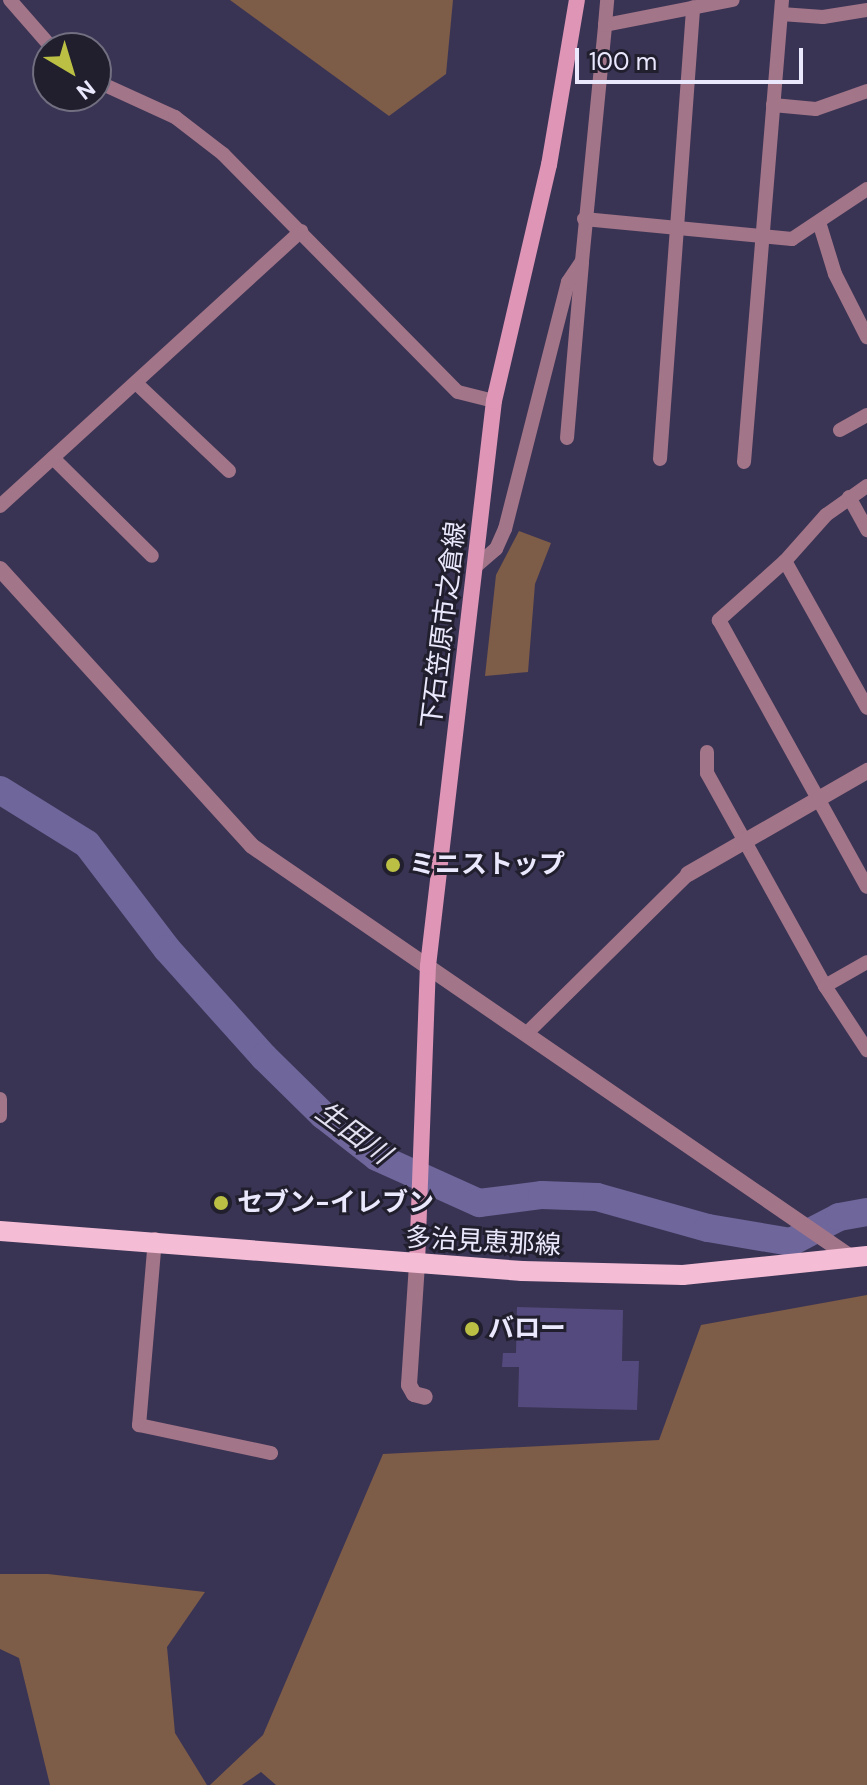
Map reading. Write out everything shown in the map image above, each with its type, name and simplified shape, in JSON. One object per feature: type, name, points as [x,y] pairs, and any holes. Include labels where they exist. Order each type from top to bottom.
[{"type":"main road","name":"下石笠原市之倉線","points":[[417,1264],[428,966],[494,401],[549,165],[577,0]]},
{"type":"main road","name":"多治見恵那線","points":[[0,1231],[155,1239],[417,1264],[683,1275],[860,1257]]},
{"type":"street","points":[[10,0],[38,32]]},
{"type":"street","points":[[567,438],[584,219],[607,0]]},
{"type":"street","points":[[605,25],[733,0]]},
{"type":"street","points":[[660,459],[673,226],[693,7]]},
{"type":"street","points":[[744,462],[759,237],[782,7],[823,17],[867,10]]},
{"type":"street","points":[[112,88],[175,117],[223,154],[458,392],[494,401]]},
{"type":"street","points":[[773,105],[816,109],[867,91]]},
{"type":"street","points":[[584,219],[792,239],[867,189]]},
{"type":"street","points":[[819,222],[835,274],[867,337]]},
{"type":"street","points":[[0,506],[301,231]]},
{"type":"street","points":[[475,567],[496,549],[505,529],[568,282],[582,261]]},
{"type":"street","points":[[136,383],[229,471]]},
{"type":"street","points":[[840,430],[867,415]]},
{"type":"street","points":[[53,458],[152,556]]},
{"type":"street","points":[[867,486],[849,497],[785,561],[719,620],[867,887]]},
{"type":"street","points":[[849,497],[867,530]]},
{"type":"street","points":[[785,561],[867,708]]},
{"type":"street","points":[[0,569],[252,846],[831,1242],[860,1257]]},
{"type":"street","points":[[707,752],[707,773],[825,986],[867,1050]]},
{"type":"street","points":[[528,1032],[688,874],[744,839],[867,771]]},
{"type":"street","points":[[825,986],[867,962]]},
{"type":"street","points":[[0,1099],[0,1116]]},
{"type":"street","points":[[155,1239],[139,1425],[271,1453]]},
{"type":"street","points":[[417,1264],[409,1385],[414,1394],[425,1397]]},
{"type":"shaded area","points":[[230,0],[453,0],[446,74],[389,116]]},
{"type":"shaded area","points":[[519,531],[551,543],[535,584],[528,672],[485,676],[496,575]]},
{"type":"shaded area","points":[[867,1295],[867,1785],[276,1785],[261,1772],[242,1785],[210,1785],[263,1735],[383,1454],[659,1440],[701,1325]]},
{"type":"shaded area","points":[[0,1574],[48,1574],[205,1592],[167,1647],[175,1733],[207,1785],[50,1785],[19,1658],[0,1649]]},
{"type":"building","points":[[517,1307],[623,1310],[622,1361],[639,1361],[637,1410],[518,1407],[519,1367],[502,1367],[503,1353],[516,1353]]},
{"type":"waterway","name":"生田川","points":[[0,790],[87,844],[167,949],[264,1057],[323,1115],[377,1157],[479,1203],[542,1195],[597,1197],[708,1228],[791,1242],[839,1217],[867,1212]]},
{"type":"place","name":"ミニストップ","points":[[393,865]]},
{"type":"place","name":"セブン-イレブン","points":[[221,1203]]},
{"type":"place","name":"バロー","points":[[472,1329]]}]
